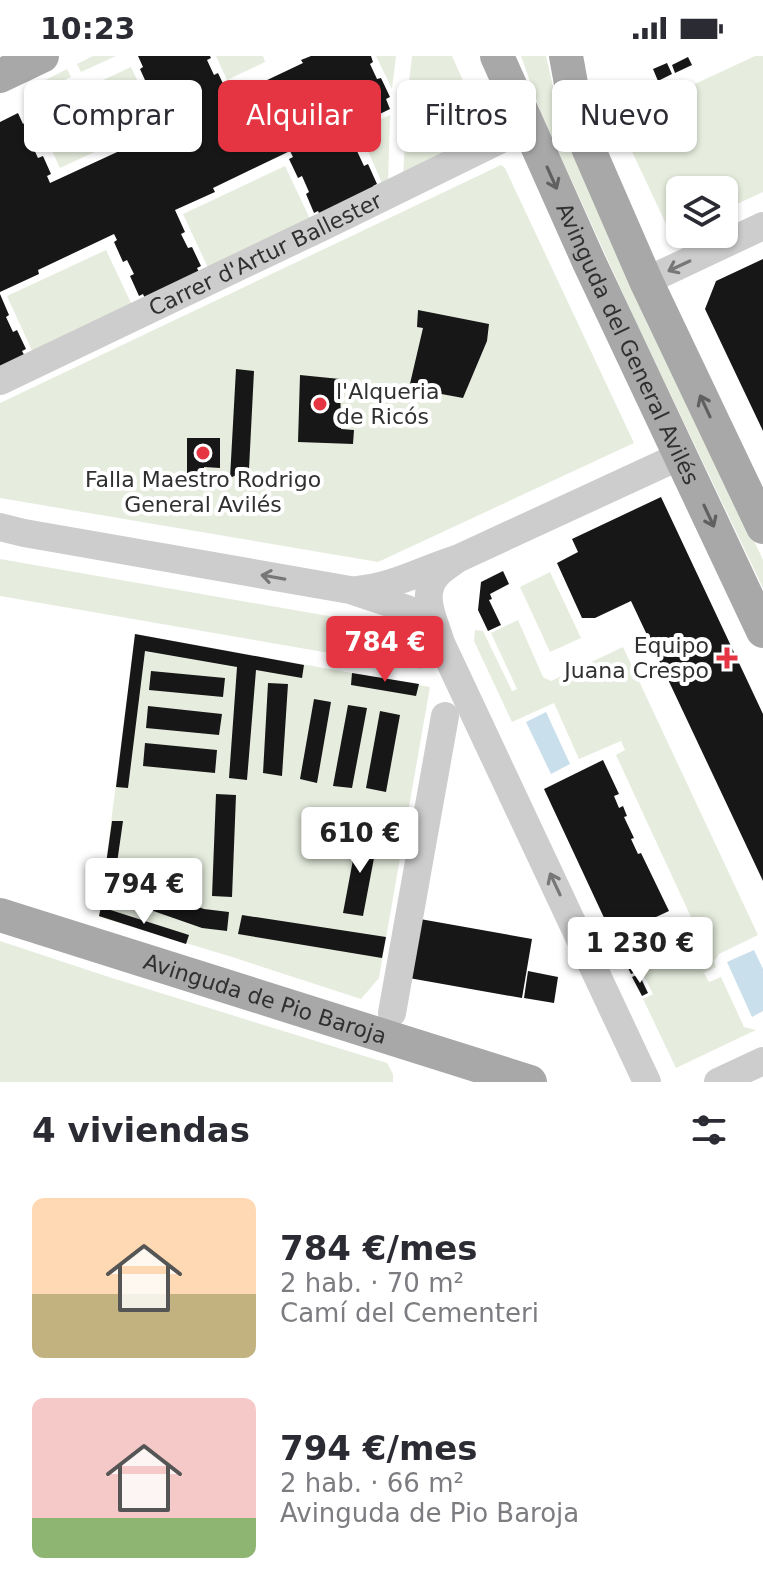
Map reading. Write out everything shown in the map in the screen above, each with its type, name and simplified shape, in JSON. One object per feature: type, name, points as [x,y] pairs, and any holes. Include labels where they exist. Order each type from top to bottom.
[{"type":"main road","points":[[0,76],[42,56]]},
{"type":"main road","name":"Avinguda del General Avilés","points":[[497,56],[508,80]]},
{"type":"main road","name":"Avinguda del General Avilés","points":[[566,56],[577,117],[585,139],[646,281],[763,527]]},
{"type":"main road","name":"Avinguda del General Avilés","points":[[536,144],[763,631]]},
{"type":"main road","name":"Avinguda de Pio Baroja","points":[[0,915],[530,1082]]},
{"type":"main road","name":"Avinguda de Pio Baroja","points":[[0,933],[470,1082]]},
{"type":"street","name":"Carrer d'Artur Ballester","points":[[0,381],[475,152]]},
{"type":"street","points":[[646,281],[763,226]]},
{"type":"street","points":[[350,590],[386,586],[457,559],[680,456]]},
{"type":"street","points":[[8,530],[350,590],[407,609],[426,624],[441,643]]},
{"type":"street","points":[[457,559],[437,575],[431,585],[430,610],[441,643],[647,1082]]},
{"type":"street","points":[[392,1013],[445,716]]},
{"type":"street","points":[[718,1082],[763,1061]]},
{"type":"green space","points":[[93,56],[116,56],[81,72],[77,64]]},
{"type":"green space","points":[[216,56],[263,56],[265,62],[227,80]]},
{"type":"green space","points":[[376,56],[396,56],[392,89]]},
{"type":"green space","points":[[412,56],[452,56],[463,80],[409,80]]},
{"type":"green space","points":[[521,56],[546,56],[552,82],[552,137],[536,99],[536,80],[529,80]]},
{"type":"green space","points":[[755,56],[763,56],[763,192],[738,204],[738,176],[666,176],[666,224],[632,152],[697,152],[697,83]]},
{"type":"green space","points":[[131,67],[137,80],[103,80]]},
{"type":"green space","points":[[67,69],[71,77],[65,80],[46,80]]},
{"type":"green space","points":[[390,115],[388,186],[384,188],[368,152],[381,152],[381,119]]},
{"type":"green space","points":[[53,152],[94,152],[60,168]]},
{"type":"green space","points":[[404,152],[459,152],[403,178]]},
{"type":"green space","points":[[559,152],[574,152],[763,560],[763,588]]},
{"type":"green space","points":[[501,165],[634,443],[378,562],[0,498],[0,403]]},
{"type":"green space","points":[[285,166],[311,221],[209,270],[183,214]]},
{"type":"green space","points":[[106,250],[133,307],[33,353],[7,296]]},
{"type":"green space","points":[[0,559],[403,629],[422,669],[0,596]]},
{"type":"green space","points":[[550,572],[581,638],[550,652],[520,587]]},
{"type":"green space","points":[[518,620],[543,677],[551,681],[623,647],[758,935],[719,954],[714,961],[716,967],[704,973],[709,982],[721,977],[744,1027],[756,1030],[676,1068],[643,999],[653,994],[642,972],[703,943],[616,755],[625,750],[621,741],[579,759],[554,703],[512,722],[474,641],[475,630],[483,631],[512,691],[517,689],[491,633]]},
{"type":"green space","points":[[135,634],[430,687],[379,978],[361,999],[99,917]]},
{"type":"green space","points":[[0,941],[387,1063],[393,1074],[393,1082],[0,1082]]},
{"type":"water","points":[[546,712],[570,764],[551,774],[526,722]]},
{"type":"water","points":[[754,950],[763,969],[763,1011],[752,1017],[727,962]]},
{"type":"building","points":[[138,56],[210,56],[207,60],[214,75],[218,73],[221,80],[218,80],[218,152],[288,152],[175,210],[185,232],[181,234],[188,248],[192,247],[201,266],[197,268],[202,278],[147,303],[143,294],[139,296],[130,276],[134,274],[127,260],[123,262],[114,242],[117,240],[114,234],[0,292],[0,122],[18,113],[24,123],[24,152],[35,152],[38,158],[43,156],[51,174],[47,176],[50,183],[117,152],[202,152],[202,80],[145,80],[140,69],[143,67]]},
{"type":"building","points":[[311,56],[371,56],[373,62],[370,64],[377,79],[381,78],[390,97],[386,99],[390,109],[381,113],[381,80],[267,80]]},
{"type":"building","points":[[688,57],[692,65],[675,73],[672,65]]},
{"type":"building","points":[[667,63],[672,74],[658,80],[653,69]]},
{"type":"building","points":[[290,152],[357,152],[364,166],[368,164],[377,184],[373,186],[378,195],[323,221],[318,211],[314,213],[302,176],[298,178],[289,159],[293,157]]},
{"type":"building","points":[[763,259],[763,431],[705,309],[716,281]]},
{"type":"building","points":[[0,294],[13,332],[17,330],[26,349],[22,351],[27,360],[0,373]]},
{"type":"building","points":[[418,310],[489,324],[487,341],[463,398],[409,388],[423,328],[417,327]]},
{"type":"building","points":[[236,369],[254,371],[249,469],[230,478]]},
{"type":"building","name":"l'Alqueria de Ricós","points":[[300,375],[340,379],[341,429],[354,430],[353,444],[298,442]]},
{"type":"building","name":"Falla Maestro Rodrigo General Avilés","points":[[187,438],[220,438],[220,468],[204,467],[204,477],[187,477]]},
{"type":"building","points":[[661,497],[763,714],[763,881],[631,601],[595,618],[582,618],[557,563],[578,552],[572,539]]},
{"type":"building","points":[[503,571],[509,584],[490,594],[492,599],[489,600],[501,625],[488,631],[478,610],[481,582]]},
{"type":"building","points":[[135,634],[304,665],[302,678],[256,670],[247,780],[229,778],[237,667],[145,651],[128,788],[116,787]]},
{"type":"building","points":[[151,671],[225,678],[223,697],[149,690]]},
{"type":"building","points":[[352,673],[419,684],[416,696],[351,685]]},
{"type":"building","points":[[268,683],[288,684],[282,776],[263,773]]},
{"type":"building","points":[[314,699],[331,702],[317,783],[300,779]]},
{"type":"building","points":[[348,705],[367,708],[352,788],[333,786]]},
{"type":"building","points":[[148,706],[222,714],[219,735],[146,728]]},
{"type":"building","points":[[380,711],[400,715],[386,792],[366,788]]},
{"type":"building","points":[[145,743],[217,750],[215,773],[143,766]]},
{"type":"building","points":[[603,760],[619,794],[614,796],[619,808],[623,806],[627,816],[624,817],[634,838],[631,839],[669,911],[613,937],[544,789]]},
{"type":"building","points":[[216,794],[236,795],[232,897],[212,896]]},
{"type":"building","points":[[112,821],[123,821],[115,877],[204,909],[229,912],[227,931],[202,928],[102,893]]},
{"type":"building","points":[[358,833],[378,837],[363,916],[343,913]]},
{"type":"building","points":[[101,907],[189,935],[186,944],[99,916]]},
{"type":"building","points":[[242,915],[386,937],[382,958],[238,934]]},
{"type":"building","points":[[420,919],[532,939],[522,998],[409,978]]},
{"type":"building","points":[[685,933],[692,949],[631,974],[626,964]]},
{"type":"building","points":[[528,971],[558,977],[554,1003],[524,998]]},
{"type":"building","points":[[639,974],[648,993],[642,996],[632,977]]},
{"type":"place","name":"l'Alqueria de Ricós","points":[[320,404]]},
{"type":"place","name":"Falla Maestro Rodrigo General Avilés","points":[[203,453]]},
{"type":"place","name":"Equipo Juana Crespo","points":[[727,658]]}]
